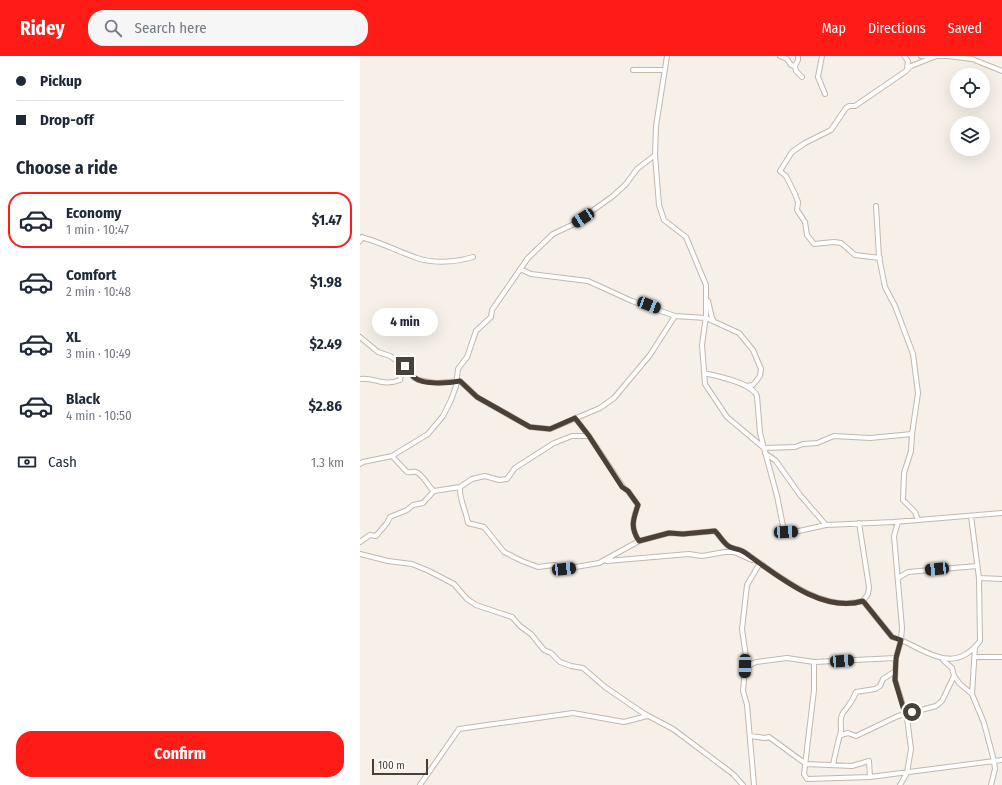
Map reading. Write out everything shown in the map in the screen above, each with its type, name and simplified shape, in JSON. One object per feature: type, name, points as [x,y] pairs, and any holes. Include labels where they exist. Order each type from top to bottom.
[{"type":"street","points":[[667,56],[656,126],[655,155],[658,195],[664,220],[673,229],[686,237],[706,285],[706,317],[702,345],[705,384],[727,417],[776,461],[800,495],[826,525]]},
{"type":"street","points":[[780,56],[787,60],[791,65],[795,66]]},
{"type":"street","points":[[798,56],[795,66],[796,71],[802,77]]},
{"type":"street","points":[[822,56],[818,77],[825,94]]},
{"type":"street","points":[[904,56],[908,61],[907,70]]},
{"type":"street","points":[[921,56],[948,56],[972,59],[1002,71]]},
{"type":"street","points":[[880,258],[855,255],[841,243],[834,242],[820,245],[814,244],[807,235],[805,222],[798,210],[798,202],[795,194],[786,176],[780,171],[792,152],[804,143],[830,130],[846,108],[855,106],[911,66],[937,57]]},
{"type":"street","points":[[633,70],[665,70]]},
{"type":"street","points":[[360,464],[363,462],[392,456],[428,434],[446,409],[456,382],[458,369],[468,357],[476,331],[491,317],[492,310],[528,258],[553,234],[574,224],[613,196],[626,184],[637,169],[655,155]]},
{"type":"street","points":[[876,206],[880,258],[885,287],[895,306],[913,354],[918,393],[911,451],[904,474],[903,500],[916,512],[918,520]]},
{"type":"street","points":[[360,241],[362,237],[387,244],[395,250],[417,258],[429,260],[463,260],[473,257]]},
{"type":"street","points":[[520,269],[530,274],[588,281],[632,301],[675,316],[706,317],[739,333],[753,350],[761,369],[760,376],[752,385],[746,386]]},
{"type":"street","points":[[707,298],[712,318],[715,322]]},
{"type":"street","points":[[360,337],[378,352],[390,356],[405,366],[409,369],[413,377],[418,380],[436,382],[460,381],[477,397],[530,427],[550,429],[600,408],[614,398],[650,355],[675,316]]},
{"type":"street","points":[[360,379],[368,379],[382,383],[395,382],[400,380],[405,366]]},
{"type":"street","points":[[704,373],[746,386],[755,391],[757,396],[760,433],[777,496],[784,531],[799,531],[826,525],[898,522],[1002,513]]},
{"type":"street","points":[[575,418],[589,436],[618,480],[638,505],[632,518],[635,535],[639,541]]},
{"type":"street","points":[[765,451],[794,448],[803,444],[817,443],[834,436],[870,438],[912,434]]},
{"type":"street","points":[[360,542],[370,535],[374,536],[380,532],[390,517],[407,510],[413,505],[423,503],[434,491],[460,487],[472,479],[485,476],[499,480],[507,479],[515,468],[554,443],[572,436],[589,436]]},
{"type":"street","points":[[392,456],[407,472],[415,471],[419,473],[429,487],[434,491]]},
{"type":"street","points":[[460,487],[459,495],[466,512],[468,523],[484,527],[504,552],[522,562],[538,566],[554,565],[564,569],[583,567],[604,561],[689,554],[702,556],[734,552],[760,563]]},
{"type":"street","points":[[942,659],[953,659],[962,656],[975,647],[980,641],[979,578],[971,516]]},
{"type":"street","points":[[898,522],[894,536],[902,628],[894,672],[905,714],[911,749],[907,773],[900,785]]},
{"type":"street","points":[[604,561],[639,541],[669,533],[683,534],[715,531],[728,546],[742,550],[795,587],[822,600],[844,604],[863,601],[868,594],[869,587],[859,523]]},
{"type":"street","points":[[360,554],[388,561],[412,564],[442,576],[454,584],[466,599],[476,605],[512,617],[520,626],[531,634],[544,650],[551,653],[560,662],[583,668],[605,687],[648,716],[673,729],[694,743],[743,785]]},
{"type":"street","points":[[754,785],[747,705],[743,691],[746,657],[742,629],[744,599],[747,585],[760,563]]},
{"type":"street","points":[[898,578],[908,572],[977,566]]},
{"type":"street","points":[[979,578],[1002,579]]},
{"type":"street","points":[[863,601],[892,637],[942,659],[952,668],[954,676],[960,684],[972,694]]},
{"type":"street","points":[[975,647],[972,694],[984,723],[994,761],[995,769],[991,785]]},
{"type":"street","points":[[974,657],[1002,656]]},
{"type":"street","points":[[745,676],[750,665],[756,662],[787,658],[814,662],[896,658]]},
{"type":"street","points":[[814,662],[814,690],[804,774],[807,779],[870,777],[1002,760]]},
{"type":"street","points":[[833,765],[838,739],[841,734],[840,725],[843,714],[850,706],[856,692],[875,689],[880,686],[883,679],[894,672]]},
{"type":"street","points":[[841,734],[848,733],[856,736],[905,714],[936,706],[942,701],[954,676]]},
{"type":"street","points":[[420,785],[459,729],[573,712],[624,722],[648,716]]},
{"type":"street","points":[[750,736],[765,738],[769,737],[806,764],[852,766],[867,761],[870,763],[870,777]]},
{"type":"route","points":[[405,366],[409,369],[413,377],[418,380],[436,382],[460,381],[477,397],[519,419],[530,427],[550,429],[575,418],[597,447],[622,487],[628,491],[638,505],[632,518],[635,535],[639,541],[669,533],[683,534],[702,531],[715,531],[728,546],[742,550],[769,570],[777,573],[795,587],[806,593],[822,600],[844,604],[863,601],[892,637],[901,640],[894,670],[895,680],[900,692],[902,707],[905,714],[912,712]]}]
